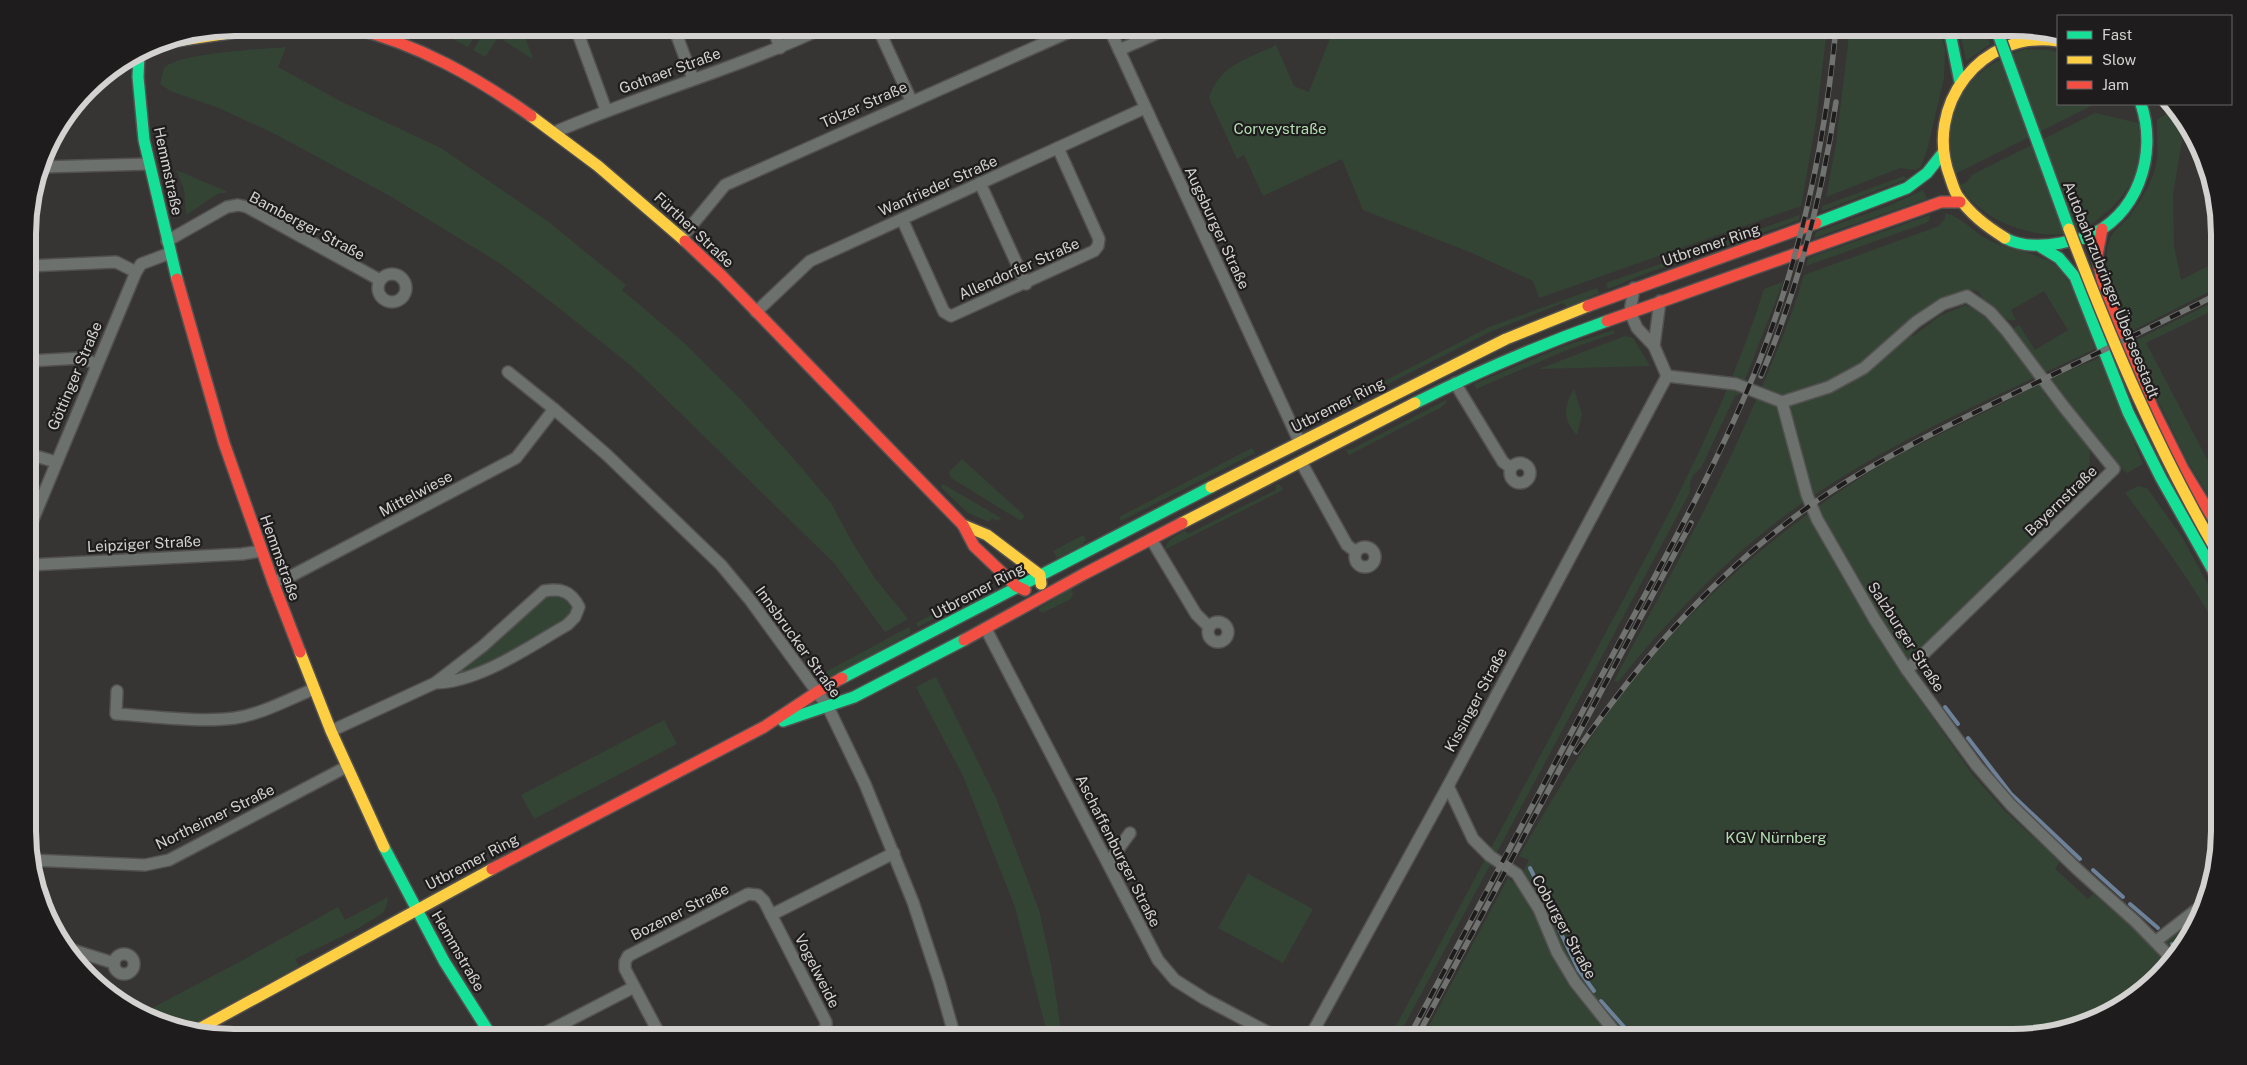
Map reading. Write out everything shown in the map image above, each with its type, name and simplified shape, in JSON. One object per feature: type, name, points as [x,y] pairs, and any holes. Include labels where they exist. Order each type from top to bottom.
[{"type":"main road","name":"Fürther Straße","points":[[384,36],[428,53],[476,80],[555,132],[611,176],[682,238],[756,312],[963,526],[974,546],[1016,586],[1043,598]]},
{"type":"main road","points":[[1951,36],[1960,82]]},
{"type":"main road","name":"Autobahnzubringer Überseestadt","points":[[1999,36],[2103,319],[2132,389],[2171,469],[2211,541]]},
{"type":"main road","points":[[2039,38],[2009,45],[1990,54],[1960,82],[1948,105],[1942,129],[1942,154],[1948,180],[1960,202],[1976,220],[1997,234],[2020,243],[2041,248],[2059,258],[2075,277],[2128,412],[2161,478],[2211,567]]},
{"type":"main road","name":"Hemmstraße","points":[[139,61],[139,94],[149,164],[170,253],[224,443],[272,582],[346,767],[416,909],[444,961],[487,1029]]},
{"type":"main road","points":[[2041,248],[2074,242],[2102,229],[2120,214],[2134,194],[2144,173],[2148,148],[2146,118],[2141,105]]},
{"type":"main road","points":[[2146,118],[2153,105]]},
{"type":"main road","name":"Utbremer Ring","points":[[205,1026],[416,909],[764,727],[817,692],[1016,586],[1299,442],[1506,339],[1634,288],[1797,230],[1907,188],[1927,173],[1942,154]]},
{"type":"main road","name":"Utbremer Ring","points":[[764,727],[854,697],[986,629],[1151,539],[1455,383],[1575,332],[1660,301],[1941,202],[1960,202]]},
{"type":"main road","points":[[2102,229],[2097,254],[2104,290],[2153,409],[2183,469],[2211,515]]},
{"type":"main road","name":"Fürther Straße","points":[[963,526],[987,535],[1040,575]]},
{"type":"main road","points":[[1040,575],[1043,598]]},
{"type":"street","points":[[579,36],[606,110]]},
{"type":"street","points":[[677,36],[693,79]]},
{"type":"street","points":[[776,36],[780,48]]},
{"type":"street","name":"Gothaer Straße","points":[[555,132],[606,110],[780,48],[806,36]]},
{"type":"street","points":[[882,36],[911,100]]},
{"type":"street","name":"Tölzer Straße","points":[[682,238],[725,185],[911,100],[1059,36]]},
{"type":"street","name":"Augsburger Straße","points":[[1113,36],[1299,442]]},
{"type":"street","points":[[1119,50],[1151,36]]},
{"type":"street","name":"Wanfrieder Straße","points":[[756,312],[800,268],[810,261],[1145,108]]},
{"type":"street","name":"Allendorfer Straße","points":[[902,219],[944,312],[951,316],[1026,284],[1094,251],[1098,246],[1099,239],[1058,148]]},
{"type":"street","points":[[48,167],[149,164]]},
{"type":"street","points":[[980,183],[1026,284]]},
{"type":"street","name":"Bamberger Straße","points":[[167,241],[227,207],[238,205],[247,207],[364,274],[380,280]]},
{"type":"street","points":[[36,266],[116,262],[136,272],[141,264],[170,253]]},
{"type":"street","name":"Göttinger Straße","points":[[36,512],[136,272]]},
{"type":"street","points":[[1634,288],[1630,312],[1637,328],[1654,346],[1667,376],[1736,384],[1782,402]]},
{"type":"street","name":"Bayernstraße","points":[[1782,402],[1829,387],[1864,368],[1916,322],[1943,304],[1968,296],[1990,312],[2006,330],[2114,469],[1907,670]]},
{"type":"street","points":[[1654,346],[1660,301]]},
{"type":"street","points":[[36,361],[82,358],[96,364]]},
{"type":"street","name":"Innsbrucker Straße","points":[[508,372],[607,455],[721,565],[750,600],[828,707],[865,784],[913,902],[939,981],[952,1029]]},
{"type":"street","name":"Kissinger Straße","points":[[1314,1029],[1448,786],[1667,376]]},
{"type":"street","points":[[1455,383],[1503,462],[1511,468]]},
{"type":"street","name":"Salzburger Straße","points":[[1782,402],[1806,495],[1817,519],[1874,620],[1907,670],[1977,766],[2011,806],[2167,954]]},
{"type":"street","name":"Mittelwiese","points":[[272,582],[294,576],[516,458],[554,409]]},
{"type":"street","points":[[36,457],[56,462]]},
{"type":"street","points":[[1301,462],[1347,544],[1356,552]]},
{"type":"street","points":[[1151,539],[1196,614],[1209,627]]},
{"type":"street","name":"Leipziger Straße","points":[[36,565],[242,554],[261,551]]},
{"type":"street","points":[[331,731],[435,683],[483,646],[544,592],[555,589],[566,591],[574,597],[579,607],[575,617],[567,625],[503,661],[465,679],[435,683]]},
{"type":"street","name":"Aschaffenburger Straße","points":[[986,629],[1158,960],[1175,980],[1205,999],[1262,1029]]},
{"type":"street","points":[[117,691],[116,714],[216,719],[235,718],[253,713],[314,689]]},
{"type":"street","name":"Northeimer Straße","points":[[39,860],[145,865],[170,860],[346,767]]},
{"type":"street","name":"Coburger Straße","points":[[1448,786],[1473,839],[1490,856],[1518,874],[1539,909],[1557,952],[1575,982],[1613,1029]]},
{"type":"street","points":[[1108,863],[1130,833]]},
{"type":"street","points":[[771,915],[894,853]]},
{"type":"street","name":"Bozener Straße","points":[[634,987],[625,969],[625,962],[628,956],[748,894],[758,895],[771,915]]},
{"type":"street","points":[[2156,941],[2192,914]]},
{"type":"street","name":"Vogelweide","points":[[771,915],[826,1022],[825,1029]]},
{"type":"street","points":[[78,952],[114,963]]},
{"type":"street","points":[[553,1029],[634,987],[657,1029]]},
{"type":"green space","points":[[447,36],[475,36],[468,47]]},
{"type":"green space","points":[[482,36],[495,36],[498,38],[485,57],[473,50]]},
{"type":"green space","points":[[507,36],[525,36],[533,59],[504,41]]},
{"type":"green space","name":"Corveystraße","points":[[1331,36],[1826,36],[1816,121],[1801,206],[1539,298],[1533,281],[1472,253],[1363,210],[1342,159],[1263,196],[1244,155],[1237,159],[1209,98],[1214,87],[1227,70],[1235,64],[1276,45],[1294,86],[1309,92]]},
{"type":"green space","points":[[1849,36],[1941,36],[1945,49],[1944,78],[1928,146],[1921,167],[1916,170],[1900,168],[1826,197],[1836,144]]},
{"type":"green space","points":[[1961,36],[1988,36],[1990,44],[1966,61]]},
{"type":"green space","points":[[286,47],[278,67],[340,101],[441,148],[550,223],[626,285],[622,290],[682,341],[744,403],[801,467],[831,503],[874,577],[908,619],[885,632],[834,563],[635,369],[501,264],[390,196],[273,133],[219,108],[170,91],[160,84],[164,68],[172,63],[203,55]]},
{"type":"green space","points":[[2025,49],[2049,50],[2057,53],[2057,105],[2093,105],[1955,174],[1951,151],[1951,131],[1954,112],[1962,95],[1972,81],[1986,68]]},
{"type":"green space","points":[[2168,112],[2183,134],[2173,194],[2174,246],[2181,280],[2211,265],[2211,291],[2130,332],[2108,272],[2107,248],[2113,234],[2129,217],[2140,201],[2154,173],[2157,160],[2157,120]]},
{"type":"green space","points":[[2095,113],[2138,123],[2140,142],[2138,167],[2125,193],[2109,210],[2085,228],[2072,233],[2057,234],[2026,231],[1998,220],[1985,212],[1970,199],[1960,185],[1967,182],[1972,175]]},
{"type":"green space","points":[[176,170],[226,191],[226,193],[219,193],[186,215],[184,189]]},
{"type":"green space","points":[[1904,176],[1907,179],[1822,211],[1822,206]]},
{"type":"green space","points":[[1923,190],[1927,199],[1814,238],[1816,232],[1891,205]]},
{"type":"green space","points":[[1945,213],[1951,215],[1987,239],[2002,246],[2042,258],[2058,268],[2078,300],[2095,349],[1918,434],[1875,457],[1793,510],[1754,540],[1699,590],[1649,644],[1618,682],[1614,681],[1689,540],[1742,433],[1783,336],[1804,275],[1939,226],[1945,218]],"holes":[[[1972,290],[1978,291],[1994,312],[2010,320],[2016,320],[2011,310],[2044,291],[2068,330],[2035,350],[2019,325],[2014,328],[2026,362],[1991,323],[1966,305],[1941,315],[1912,337],[1911,321]]]},
{"type":"green space","points":[[1800,215],[1799,220],[1639,276],[1608,289],[1606,283]]},
{"type":"green space","points":[[1930,215],[1929,221],[1926,223],[1806,266],[1808,258]]},
{"type":"green space","points":[[1783,282],[1739,395],[1735,396],[1701,468],[1692,478],[1690,492],[1402,1029],[1394,1029],[1645,560],[1690,471],[1730,381],[1764,289]]},
{"type":"green space","points":[[1597,288],[1599,293],[1567,307],[1563,303],[1490,332],[1343,407],[1338,413],[1317,421],[1315,417],[1489,327]]},
{"type":"green space","points":[[2211,303],[2211,311],[2146,343],[2211,467],[2211,500],[2188,462],[2130,343]]},
{"type":"green space","points":[[1614,330],[1615,333],[1567,350],[1476,389],[1474,384],[1564,346]]},
{"type":"green space","points":[[1625,336],[1633,338],[1650,366],[1539,369]]},
{"type":"green space","name":"KGV Nürnberg","points":[[2099,358],[2143,464],[2127,473],[2113,463],[2055,387],[2044,393],[2090,447],[2089,483],[1899,670],[1973,775],[2005,811],[2060,862],[2055,869],[2088,899],[2093,894],[2155,946],[2188,922],[2170,951],[2153,971],[2123,995],[2088,1014],[2064,1022],[2038,1027],[2012,1029],[1427,1029],[1508,878],[1517,885],[1529,860],[1519,856],[1576,761],[1600,724],[1639,672],[1696,609],[1793,525],[1863,476],[1903,453]]},
{"type":"green space","points":[[1574,389],[1582,414],[1577,435],[1569,424],[1566,413],[1570,395]]},
{"type":"green space","points":[[1446,400],[1447,402],[1440,408],[1349,455],[1346,450],[1352,449]]},
{"type":"green space","points":[[1252,448],[1255,453],[1121,521],[1119,517]]},
{"type":"green space","points":[[962,459],[1025,516],[1021,521],[951,478],[949,472]]},
{"type":"green space","points":[[943,484],[1001,518],[998,521],[992,518],[989,522],[968,513],[941,487]]},
{"type":"green space","points":[[1279,484],[1283,490],[1166,549],[1170,540],[1176,536],[1185,531],[1188,534],[1276,490],[1276,485]]},
{"type":"green space","points":[[2138,486],[2147,488],[2182,537],[2211,590],[2211,617],[2174,560],[2125,493]]},
{"type":"green space","points":[[1083,535],[1086,540],[1081,546],[1057,558],[1053,551]]},
{"type":"green space","points":[[988,585],[991,587],[984,596],[971,604],[966,602],[918,627],[916,623]]},
{"type":"green space","points":[[1071,589],[1073,592],[1071,599],[1042,613],[1038,609]]},
{"type":"green space","points":[[548,593],[559,593],[574,605],[574,612],[550,631],[496,661],[448,679]]},
{"type":"green space","points":[[909,627],[911,632],[904,637],[832,677],[820,675]]},
{"type":"green space","points":[[936,677],[996,798],[1039,910],[1051,964],[1061,1029],[1046,1029],[1015,907],[963,776],[916,687]]},
{"type":"green space","points":[[664,720],[677,744],[534,819],[521,795]]},
{"type":"green space","points":[[1248,874],[1313,909],[1283,963],[1218,928]]},
{"type":"green space","points":[[388,897],[383,913],[355,930],[295,959],[299,966],[192,1024],[150,1009],[338,907],[345,920]]},
{"type":"waterway","points":[[1945,707],[1958,724]]},
{"type":"waterway","points":[[1968,738],[2011,794],[2080,859]]},
{"type":"waterway","points":[[1530,868],[1534,876]]},
{"type":"waterway","points":[[2093,870],[2123,897]]},
{"type":"waterway","points":[[1539,887],[1578,969],[1594,991]]},
{"type":"waterway","points":[[2130,904],[2158,928]]},
{"type":"waterway","points":[[1601,1001],[1626,1029]]},
{"type":"railway","points":[[1413,1029],[1689,513],[1743,400],[1759,362],[1788,280],[1810,197],[1825,113],[1835,36]]},
{"type":"railway","points":[[1761,376],[1786,310],[1807,242],[1824,172],[1836,102]]},
{"type":"railway","points":[[1576,752],[1630,679],[1659,644],[1721,579],[1755,549],[1827,494],[1850,479],[1921,440],[2211,297]]},
{"type":"railway","points":[[1421,1029],[1691,523]]},
{"type":"traffic: fast","points":[[1951,36],[1960,82]]},
{"type":"traffic: fast","points":[[1999,36],[2069,229]]},
{"type":"traffic: fast","points":[[139,61],[138,77],[144,140],[177,279]]},
{"type":"traffic: fast","points":[[2005,238],[2018,243],[2033,245],[2061,243],[2084,238],[2103,229],[2118,216],[2130,200],[2139,182],[2145,163],[2146,123],[2141,105]]},
{"type":"traffic: fast","points":[[1816,223],[1907,188],[1927,173],[1942,154]]},
{"type":"traffic: fast","points":[[2041,247],[2059,258],[2075,277],[2128,412],[2161,478],[2211,567]]},
{"type":"traffic: fast","points":[[1415,403],[1510,359],[1607,321]]},
{"type":"traffic: fast","points":[[842,678],[1211,487]]},
{"type":"traffic: fast","points":[[783,721],[854,697],[964,640]]},
{"type":"traffic: fast","points":[[384,847],[444,961],[487,1029]]},
{"type":"traffic: slow","points":[[2005,238],[1973,214],[1956,193],[1944,150],[1945,124],[1952,100],[1965,78],[1983,60],[2005,47],[2030,40],[2055,41]]},
{"type":"traffic: slow","points":[[531,116],[598,166],[685,241]]},
{"type":"traffic: slow","points":[[2069,229],[2137,395],[2176,476],[2211,541]]},
{"type":"traffic: slow","points":[[1211,487],[1506,339],[1588,306]]},
{"type":"traffic: slow","points":[[1182,523],[1415,403]]},
{"type":"traffic: slow","points":[[963,525],[987,535],[1040,575],[1041,584]]},
{"type":"traffic: slow","points":[[300,652],[331,731],[384,847]]},
{"type":"traffic: slow","points":[[204,1026],[492,869]]},
{"type":"traffic: jam","points":[[379,36],[446,63],[489,88],[531,116]]},
{"type":"traffic: jam","points":[[1607,321],[1941,202],[1960,202]]},
{"type":"traffic: jam","points":[[1588,306],[1816,223]]},
{"type":"traffic: jam","points":[[2102,229],[2097,255],[2104,290],[2153,409],[2183,469],[2211,515]]},
{"type":"traffic: jam","points":[[685,241],[722,276],[963,525],[974,546],[1016,586],[1025,590]]},
{"type":"traffic: jam","points":[[177,279],[224,443],[300,652]]},
{"type":"traffic: jam","points":[[964,640],[1182,523]]},
{"type":"traffic: jam","points":[[492,869],[764,727],[842,678]]}]
